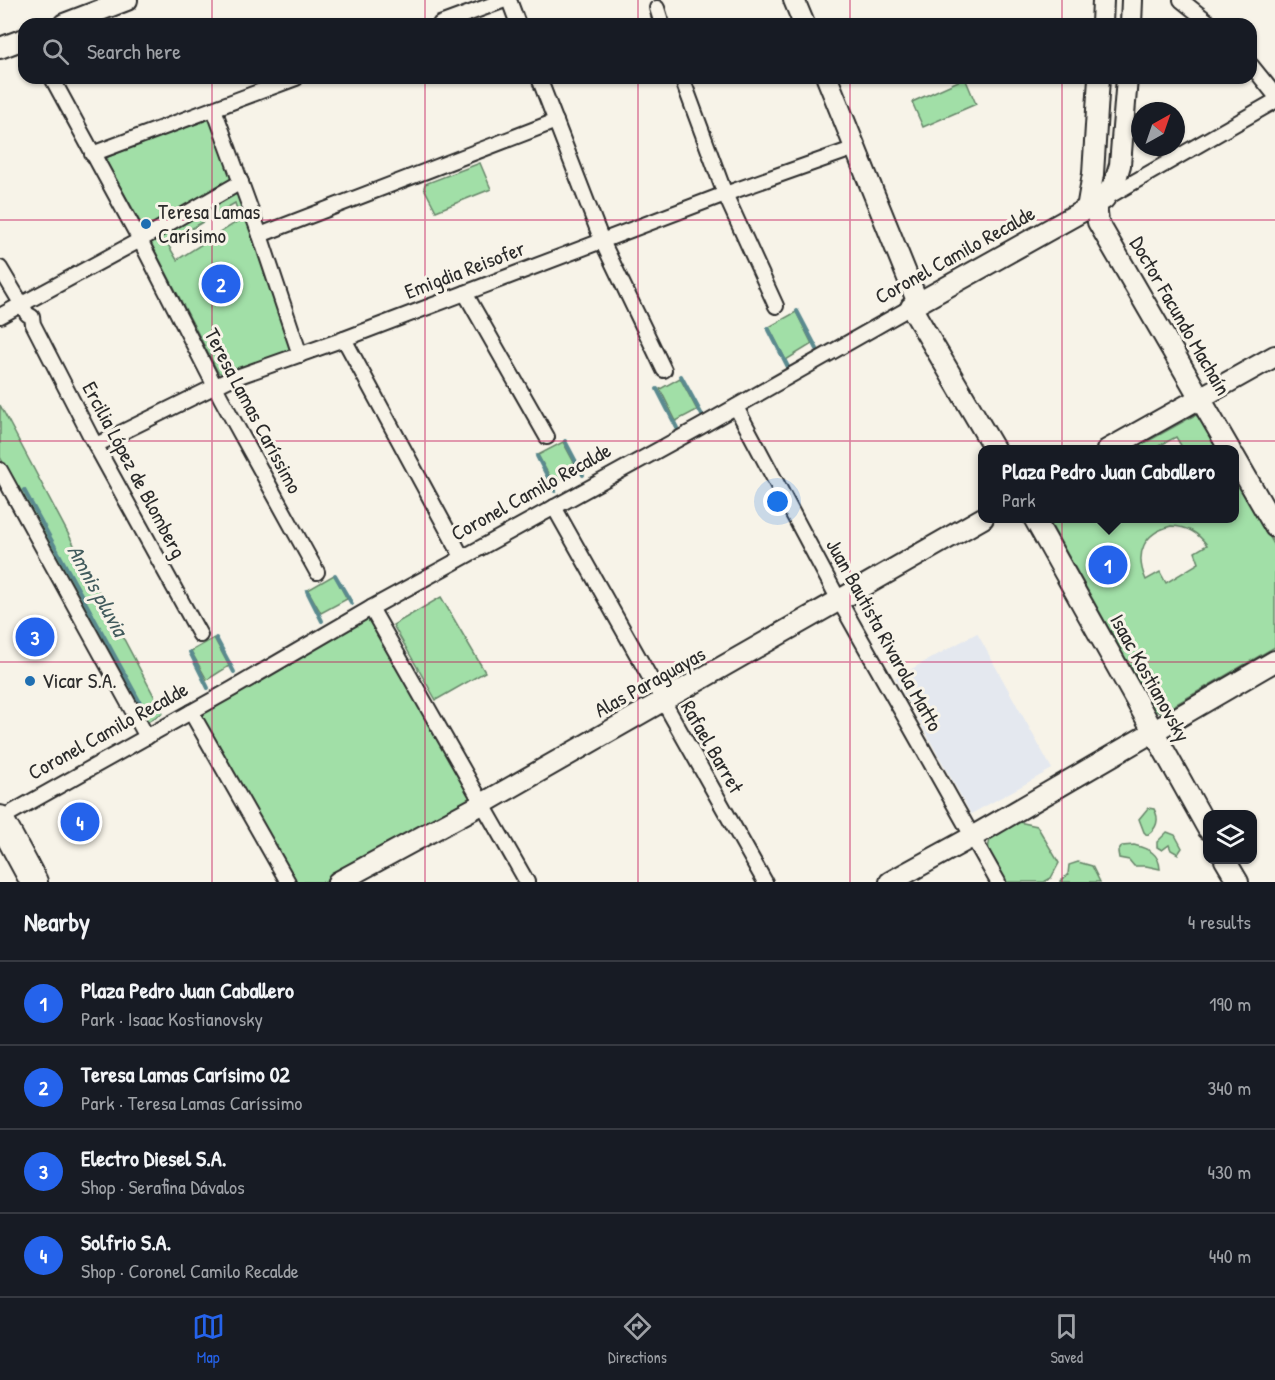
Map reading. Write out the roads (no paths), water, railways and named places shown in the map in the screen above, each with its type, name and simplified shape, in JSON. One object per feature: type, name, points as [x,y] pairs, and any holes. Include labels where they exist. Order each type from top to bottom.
[{"type":"highway","points":[[0,819],[34,882]]},
{"type":"highway","points":[[0,851],[17,882]]},
{"type":"street","points":[[80,18],[127,0]]},
{"type":"street","points":[[458,18],[507,0],[515,18]]},
{"type":"street","points":[[794,0],[802,18]]},
{"type":"street","points":[[1102,18],[1103,0]]},
{"type":"street","points":[[1181,0],[1204,18]]},
{"type":"street","points":[[1132,18],[1133,1]]},
{"type":"street","points":[[657,8],[661,18]]},
{"type":"street","points":[[0,48],[18,41]]},
{"type":"street","points":[[1257,72],[1275,95]]},
{"type":"street","name":"Teresa Lamas Caríssimo","points":[[55,84],[316,572]]},
{"type":"street","points":[[92,154],[280,84]]},
{"type":"street","points":[[542,84],[602,241],[664,370]]},
{"type":"street","points":[[684,84],[725,194],[776,306]]},
{"type":"street","points":[[829,84],[915,305],[992,445]]},
{"type":"street","name":"Doctor Facundo Machaín","points":[[1099,84],[1093,174],[1098,222],[1227,445]]},
{"type":"street","points":[[1095,204],[1114,182],[1120,165],[1127,84]]},
{"type":"street","name":"Coronel Camilo Recalde","points":[[0,819],[462,557],[736,407],[1275,101]]},
{"type":"street","points":[[214,109],[260,235],[300,355]]},
{"type":"street","points":[[260,235],[556,121]]},
{"type":"street","name":"Emigdia Reisofer","points":[[96,445],[216,386],[725,194],[855,148]]},
{"type":"street","points":[[0,316],[27,314],[140,240],[241,182]]},
{"type":"street","name":"Ercilia López de Blomberg","points":[[0,268],[200,635]]},
{"type":"street","points":[[465,293],[547,437]]},
{"type":"street","points":[[344,339],[462,557]]},
{"type":"street","points":[[1116,445],[1275,356]]},
{"type":"street","name":"Juan Bautista Rivarola Matto","points":[[736,407],[840,602],[998,882]]},
{"type":"street","points":[[1239,465],[1275,527]]},
{"type":"street","points":[[0,470],[147,737]]},
{"type":"street","name":"Rafael Barret","points":[[554,507],[765,882]]},
{"type":"street","name":"Alas Paraguayas","points":[[338,882],[482,804],[978,522]]},
{"type":"street","name":"Isaac Kostianovsky","points":[[1036,523],[1203,820]]},
{"type":"street","points":[[372,608],[527,882]]},
{"type":"street","points":[[890,882],[1275,661]]},
{"type":"street","points":[[191,712],[288,882]]},
{"type":"street","points":[[1227,864],[1238,882]]},
{"type":"waterway","name":"Amnis pluvia","points":[[797,311],[817,349]]},
{"type":"waterway","name":"Amnis pluvia","points":[[768,328],[788,367]]},
{"type":"waterway","name":"Amnis pluvia","points":[[681,376],[702,415]]},
{"type":"waterway","name":"Amnis pluvia","points":[[657,389],[677,428]]},
{"type":"waterway","name":"Amnis pluvia","points":[[565,441],[583,475]]},
{"type":"waterway","name":"Amnis pluvia","points":[[537,456],[555,491]]},
{"type":"waterway","name":"Amnis pluvia","points":[[24,490],[142,706]]},
{"type":"waterway","name":"Amnis pluvia","points":[[335,575],[352,604]]},
{"type":"waterway","name":"Amnis pluvia","points":[[307,591],[322,621]]},
{"type":"waterway","name":"Amnis pluvia","points":[[216,638],[234,672]]},
{"type":"waterway","name":"Amnis pluvia","points":[[190,652],[208,688]]},
{"type":"place","name":"Teresa Lamas Carísimo","points":[[146,224]]},
{"type":"place","name":"Teresa Lamas Carísimo 02","points":[[221,284]]},
{"type":"place","name":"Plaza Pedro Juan Caballero","points":[[1108,565]]},
{"type":"place","name":"Electro Diesel S.A.","points":[[35,637]]},
{"type":"place","name":"Vicar S.A.","points":[[30,681]]},
{"type":"place","name":"Solfrio S.A.","points":[[80,822]]}]
